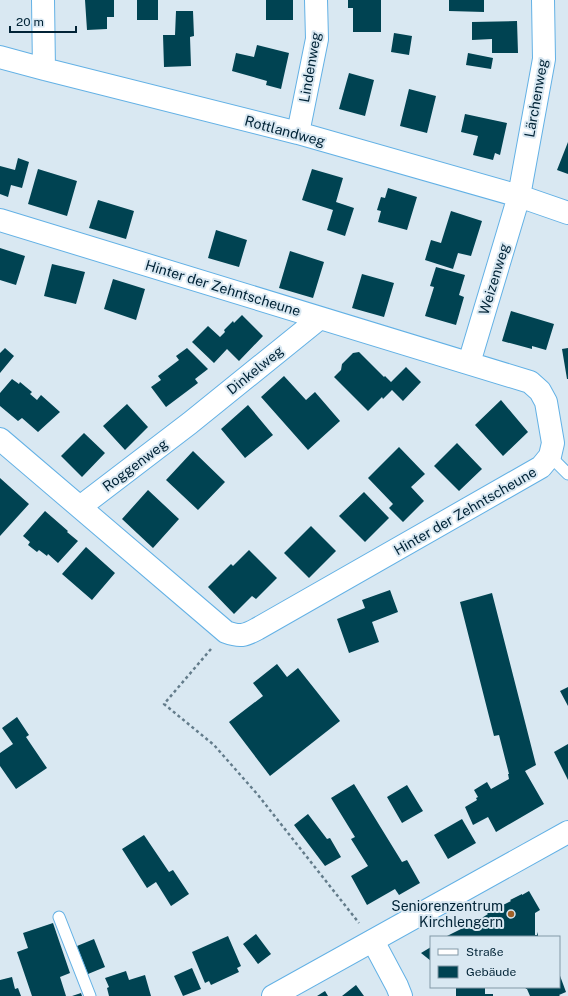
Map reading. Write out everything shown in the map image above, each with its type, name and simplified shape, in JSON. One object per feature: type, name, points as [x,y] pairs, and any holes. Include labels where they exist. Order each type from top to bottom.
[{"type":"street","points":[[43,0],[44,69]]},
{"type":"street","name":"Lindenweg","points":[[298,133],[317,39],[316,0]]},
{"type":"street","name":"Lärchenweg","points":[[519,196],[544,59],[543,0]]},
{"type":"street","name":"Rottlandweg","points":[[0,57],[298,133],[519,196],[568,213]]},
{"type":"street","name":"Weizenweg","points":[[469,363],[519,196]]},
{"type":"street","name":"Hinter der Zehntscheune","points":[[0,220],[530,382],[540,390],[546,402],[554,443],[550,456],[541,467],[257,629],[245,635],[236,636],[226,632]]},
{"type":"street","name":"Dinkelweg","points":[[190,423],[320,318]]},
{"type":"street","name":"Roggenweg","points":[[80,507],[190,423]]},
{"type":"street","points":[[0,439],[226,632]]},
{"type":"street","points":[[273,996],[568,832]]},
{"type":"street","points":[[373,941],[401,996]]},
{"type":"lane","points":[[550,456],[568,474]]},
{"type":"lane","points":[[59,917],[90,996]]},
{"type":"path","points":[[226,632],[164,704],[214,745],[258,795],[373,941]]},
{"type":"building","points":[[85,0],[114,0],[114,17],[107,17],[107,29],[87,30]]},
{"type":"building","points":[[137,0],[158,0],[158,20],[137,20]]},
{"type":"building","points":[[266,0],[293,0],[293,20],[266,20]]},
{"type":"building","points":[[348,0],[381,0],[381,32],[353,32],[353,8],[348,8]]},
{"type":"building","points":[[449,0],[484,0],[484,12],[449,11]]},
{"type":"building","points":[[176,11],[193,11],[194,36],[190,37],[191,66],[164,67],[163,35],[175,35]]},
{"type":"building","points":[[517,21],[518,53],[492,53],[492,39],[472,40],[472,22]]},
{"type":"building","points":[[394,33],[412,36],[409,55],[391,52]]},
{"type":"building","points":[[257,45],[289,53],[281,89],[266,85],[267,81],[232,71],[236,53],[254,57]]},
{"type":"building","points":[[468,53],[493,58],[491,69],[466,65]]},
{"type":"building","points":[[349,73],[374,80],[365,116],[339,109]]},
{"type":"building","points":[[409,89],[436,96],[427,133],[400,126]]},
{"type":"building","points":[[465,114],[507,123],[500,155],[495,153],[493,160],[473,155],[478,136],[461,132]]},
{"type":"building","points":[[568,142],[568,174],[557,170]]},
{"type":"building","points":[[18,158],[29,162],[22,188],[11,185],[8,197],[0,194],[0,166],[15,170]]},
{"type":"building","points":[[38,169],[77,181],[67,216],[28,204]]},
{"type":"building","points":[[312,169],[343,178],[336,202],[354,208],[345,236],[327,230],[333,210],[302,200]]},
{"type":"building","points":[[388,188],[417,197],[407,230],[378,222],[381,211],[377,210],[381,197],[385,198]]},
{"type":"building","points":[[98,200],[134,211],[126,239],[89,228]]},
{"type":"building","points":[[451,211],[482,221],[471,256],[458,253],[453,269],[425,260],[431,240],[441,243]]},
{"type":"building","points":[[216,230],[247,240],[239,267],[208,258]]},
{"type":"building","points":[[0,248],[25,256],[16,285],[0,280]]},
{"type":"building","points":[[290,251],[324,262],[313,298],[279,288]]},
{"type":"building","points":[[52,264],[85,272],[76,304],[44,296]]},
{"type":"building","points":[[436,267],[465,275],[459,295],[464,297],[456,325],[425,316],[434,287],[430,286]]},
{"type":"building","points":[[362,274],[394,283],[384,317],[352,308]]},
{"type":"building","points":[[113,279],[145,289],[136,320],[104,309]]},
{"type":"building","points":[[511,311],[554,324],[546,350],[532,346],[532,349],[502,341]]},
{"type":"building","points":[[242,315],[263,336],[239,361],[227,349],[214,363],[192,342],[208,326],[220,337],[225,332],[224,330],[233,321],[234,323]]},
{"type":"building","points":[[5,348],[14,356],[0,373],[0,353]]},
{"type":"building","points":[[187,348],[208,369],[195,379],[198,383],[166,407],[151,387],[161,380],[158,376],[179,360],[176,356]]},
{"type":"building","points":[[568,348],[568,379],[567,379],[562,349]]},
{"type":"building","points":[[359,352],[391,382],[406,367],[421,382],[403,401],[392,390],[383,399],[382,397],[368,411],[334,377],[341,370],[342,364],[353,353]]},
{"type":"building","points":[[284,376],[306,400],[315,392],[340,421],[308,450],[261,397]]},
{"type":"building","points":[[12,379],[19,384],[20,382],[32,392],[30,394],[37,400],[41,395],[60,412],[38,432],[22,418],[18,421],[0,406],[0,393]]},
{"type":"building","points":[[501,400],[528,432],[503,456],[475,425]]},
{"type":"building","points":[[127,404],[148,427],[125,450],[103,426]]},
{"type":"building","points":[[248,405],[273,435],[245,458],[221,429]]},
{"type":"building","points":[[84,433],[105,453],[82,477],[61,456]]},
{"type":"building","points":[[457,443],[482,469],[459,491],[434,466]]},
{"type":"building","points":[[399,447],[425,474],[411,487],[424,501],[403,522],[389,508],[393,504],[368,478]]},
{"type":"building","points":[[193,451],[225,482],[198,510],[166,480]]},
{"type":"building","points":[[0,478],[29,504],[0,536]]},
{"type":"building","points":[[148,490],[179,519],[153,548],[122,519]]},
{"type":"building","points":[[364,492],[389,518],[365,542],[339,516]]},
{"type":"building","points":[[45,511],[78,541],[58,563],[48,554],[47,556],[39,550],[37,552],[28,545],[30,542],[23,536]]},
{"type":"building","points":[[311,526],[336,551],[309,578],[284,553]]},
{"type":"building","points":[[86,547],[115,573],[92,600],[62,574]]},
{"type":"building","points":[[249,550],[277,578],[256,599],[252,596],[234,614],[208,587],[231,564],[233,566]]},
{"type":"building","points":[[390,590],[398,612],[372,622],[379,642],[349,653],[337,619],[365,608],[362,600]]},
{"type":"building","points":[[492,593],[536,765],[525,771],[544,804],[496,832],[488,817],[473,825],[465,807],[477,800],[476,798],[478,797],[474,790],[487,782],[491,789],[509,779],[509,774],[499,735],[494,736],[460,602]]},
{"type":"building","points":[[277,664],[287,677],[298,668],[340,721],[270,776],[229,722],[263,696],[253,683]]},
{"type":"building","points":[[568,687],[568,706],[560,691]]},
{"type":"building","points":[[17,717],[29,735],[26,737],[47,768],[16,789],[0,766],[0,753],[13,744],[2,728]]},
{"type":"building","points":[[568,744],[568,780],[554,752]]},
{"type":"building","points":[[354,784],[402,862],[407,860],[420,883],[399,895],[395,889],[367,905],[351,876],[368,866],[351,839],[355,837],[331,798]]},
{"type":"building","points":[[407,785],[423,811],[402,823],[387,797]]},
{"type":"building","points":[[308,814],[327,839],[330,838],[341,857],[325,866],[294,825]]},
{"type":"building","points":[[462,819],[476,843],[448,859],[434,835]]},
{"type":"building","points":[[144,835],[169,872],[173,870],[189,894],[171,906],[156,882],[147,888],[122,849]]},
{"type":"building","name":"Seniorenzentrum Kirchlengern","points":[[529,891],[540,910],[535,913],[535,935],[537,935],[538,932],[538,936],[447,936],[476,920],[477,921],[488,914],[487,913],[511,901],[510,900]]},
{"type":"building","points":[[53,923],[70,973],[60,977],[66,996],[32,996],[17,952],[28,948],[23,933]]},
{"type":"building","points":[[256,934],[271,954],[258,964],[243,944]]},
{"type":"building","points":[[228,936],[241,966],[237,968],[239,972],[211,985],[209,981],[205,983],[192,952]]},
{"type":"building","points":[[94,939],[105,967],[88,974],[77,946]]},
{"type":"building","name":"Seniorenzentrum Kirchlengern","points":[[430,948],[430,960],[421,953]]},
{"type":"building","points":[[192,968],[201,989],[183,996],[174,976]]},
{"type":"building","points":[[126,971],[129,980],[145,975],[151,996],[109,996],[107,988],[109,987],[105,978]]},
{"type":"building","points":[[560,976],[566,992],[559,995],[560,996],[530,996],[526,989],[560,988]]},
{"type":"building","points":[[12,977],[15,989],[18,988],[21,996],[0,996],[0,980]]},
{"type":"building","points":[[356,985],[364,996],[342,996]]},
{"type":"building","points":[[456,988],[485,988],[485,994],[493,994],[493,996],[456,996]]},
{"type":"building","points":[[325,991],[328,996],[317,996]]},
{"type":"building","points":[[81,993],[82,996],[72,996]]},
{"type":"place","name":"Seniorenzentrum Kirchlengern","points":[[511,914]]}]
